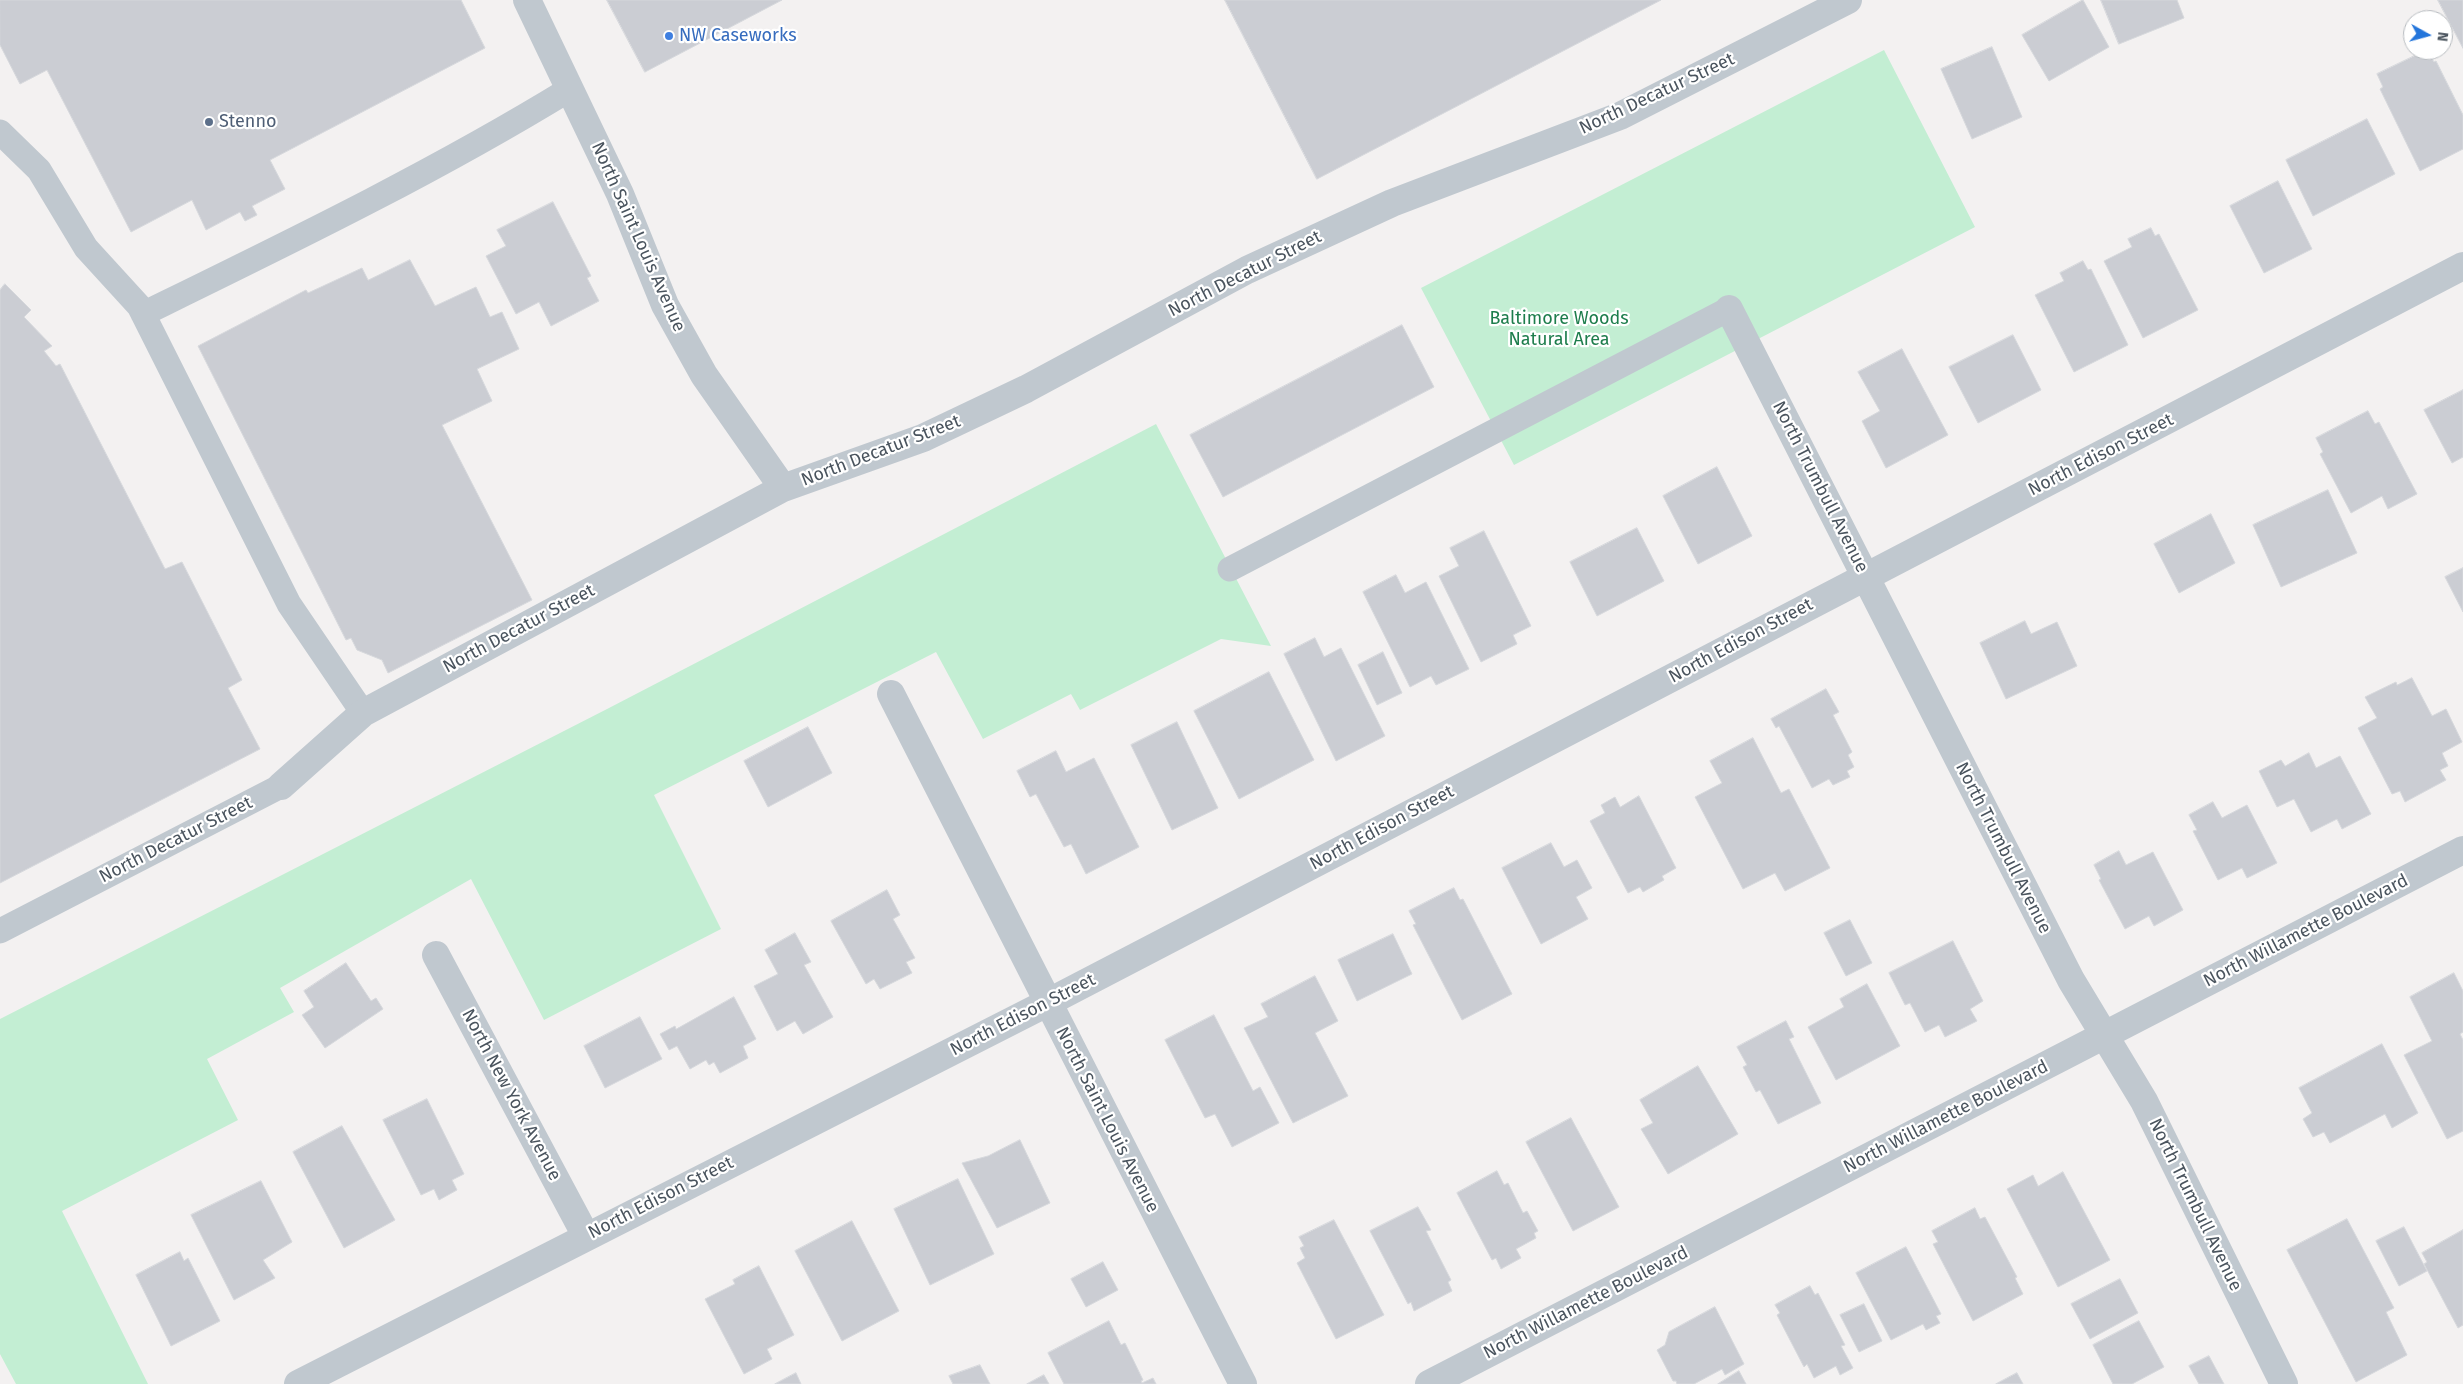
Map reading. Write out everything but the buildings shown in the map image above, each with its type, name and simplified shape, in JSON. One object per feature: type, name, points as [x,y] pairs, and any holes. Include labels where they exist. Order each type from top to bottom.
[{"type":"street","name":"North Saint Louis Avenue","points":[[527,0],[620,194],[665,305],[704,376],[783,488]]},
{"type":"street","name":"North Decatur Street","points":[[281,786],[363,712],[783,488],[923,438],[1026,389],[1247,270],[1392,203],[1620,116],[1848,0]]},
{"type":"street","name":"North Edison Street","points":[[298,1384],[1047,1003],[2463,266]]},
{"type":"street","name":"North Trumbull Avenue","points":[[1729,309],[2071,980],[2144,1101],[2284,1384]]},
{"type":"street","name":"North Saint Louis Avenue","points":[[891,694],[1243,1384]]},
{"type":"street","name":"North Willamette Boulevard","points":[[1429,1384],[2463,850]]},
{"type":"street","name":"North New York Avenue","points":[[436,955],[586,1236]]},
{"type":"lane","points":[[143,314],[353,211],[518,121],[570,89]]},
{"type":"lane","points":[[0,132],[39,170],[86,248],[139,306],[289,604],[363,712]]},
{"type":"lane","points":[[1230,569],[1729,309]]},
{"type":"lane","name":"North Decatur Street","points":[[0,931],[281,786]]},
{"type":"green space","name":"Baltimore Woods Natural Area","points":[[1884,50],[1975,227],[1514,465],[1421,288]]},
{"type":"green space","points":[[1156,424],[1271,646],[1221,639],[1080,710],[1071,694],[983,739],[936,652],[654,795],[721,929],[544,1020],[471,879],[280,988],[294,1012],[207,1059],[238,1120],[62,1211],[148,1384],[16,1384],[0,1354],[0,1019],[609,708]]},
{"type":"place","name":"NW Caseworks","points":[[669,36]]},
{"type":"place","name":"Stenno","points":[[209,122]]}]
